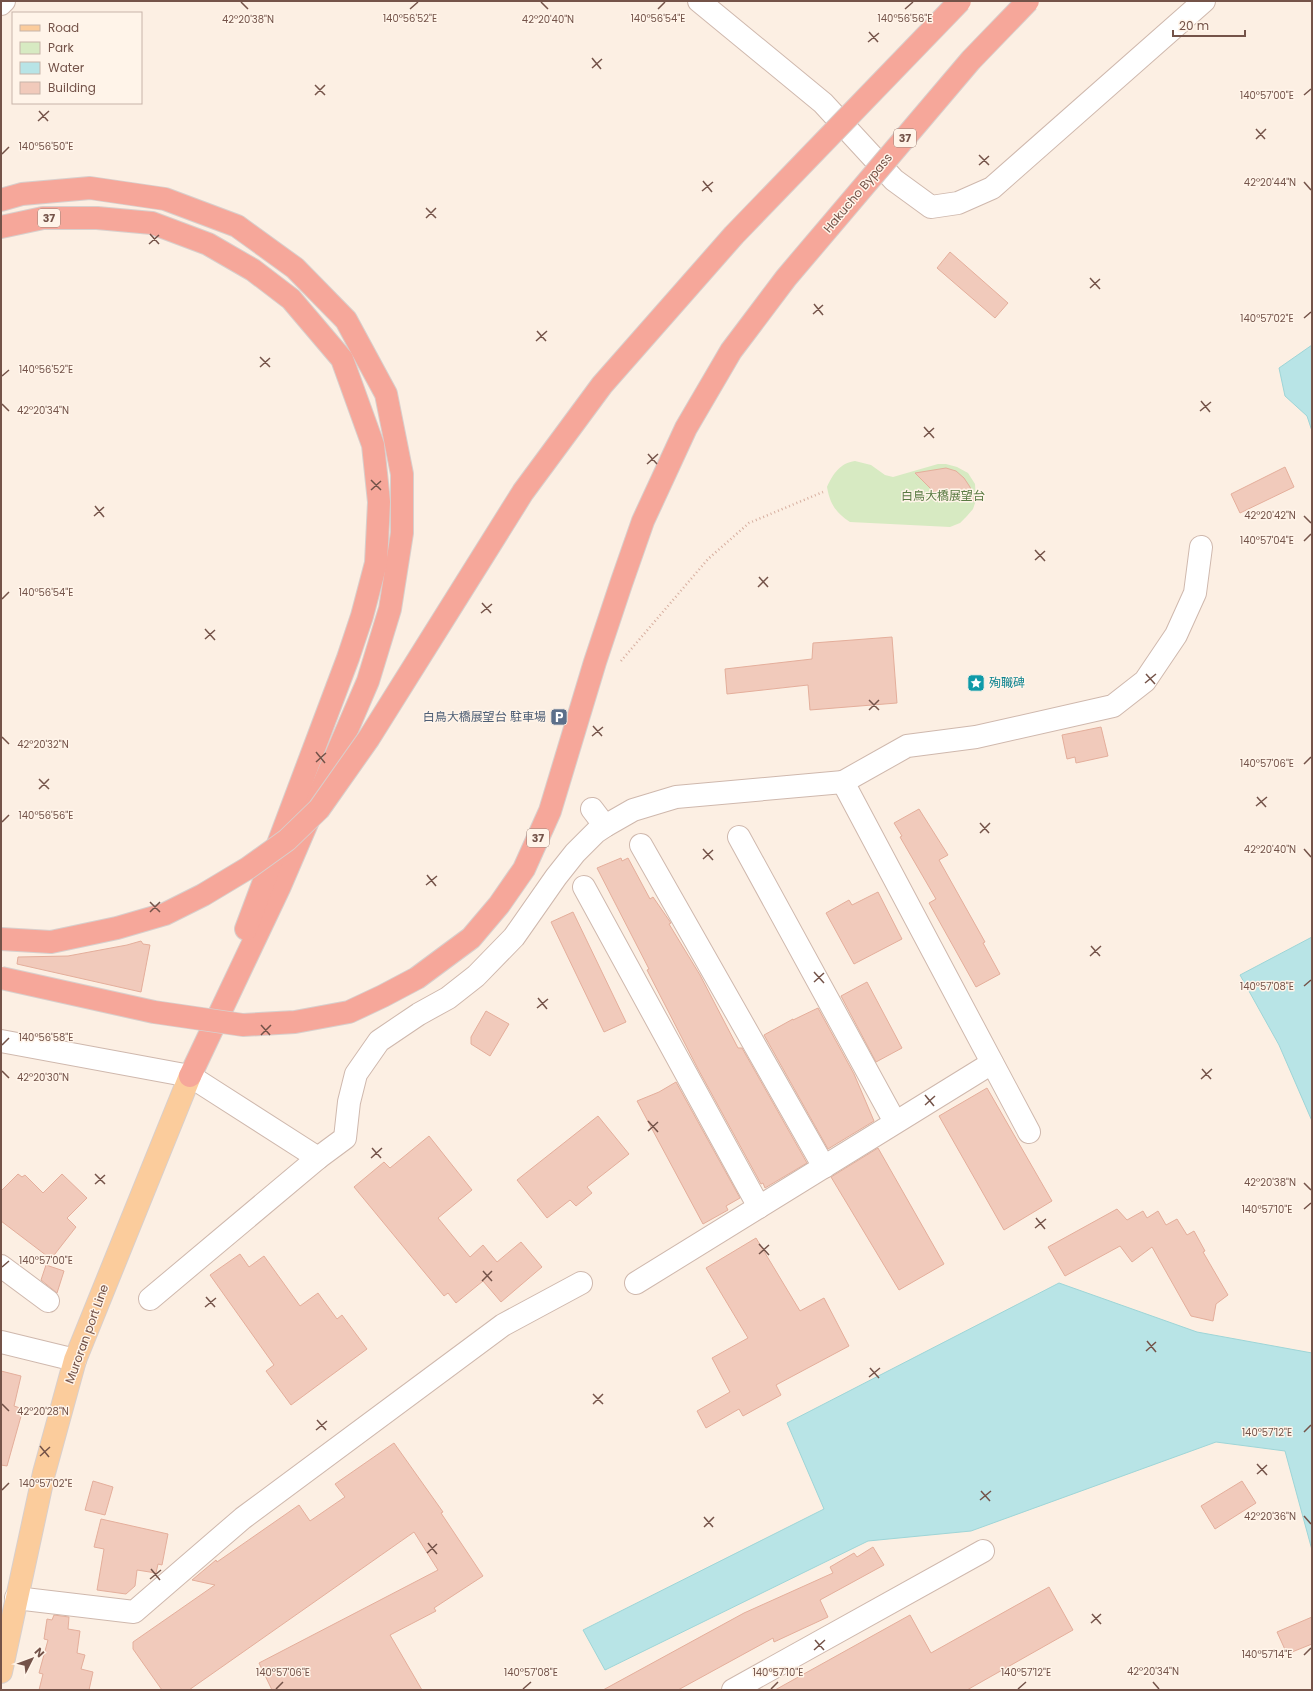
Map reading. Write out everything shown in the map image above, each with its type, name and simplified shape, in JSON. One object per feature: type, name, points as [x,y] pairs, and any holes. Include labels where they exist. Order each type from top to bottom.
[{"type":"highway","points":[[1,939],[51,942],[117,928],[165,914],[203,895],[248,868],[287,840],[319,809],[369,738],[528,486],[602,385],[734,235],[960,1]]},
{"type":"highway","name":"Hakucho Bypass","points":[[1,978],[162,1013],[243,1025],[295,1022],[349,1012],[383,996],[417,978],[471,938],[499,905],[524,869],[550,811],[620,584],[643,520],[686,428],[731,351],[786,278],[971,60],[1024,6]]},
{"type":"highway","name":"37","points":[[1,200],[22,194],[90,188],[165,199],[237,226],[296,268],[346,320],[386,394],[402,474],[402,533],[390,608],[368,681],[280,886],[190,1076]]},
{"type":"highway","name":"37","points":[[1,227],[43,218],[97,218],[152,223],[208,244],[254,270],[290,300],[342,359],[373,445],[379,502],[376,563],[362,616],[346,666],[190,1076]]},
{"type":"main road","name":"Muroran port Line","points":[[1,1672],[9,1596],[75,1360],[190,1076]]},
{"type":"street","points":[[1,4],[4,1]]},
{"type":"street","points":[[698,1],[823,103],[894,180],[931,207],[958,203],[992,188],[1204,1]]},
{"type":"street","points":[[150,1299],[318,1158],[345,1138],[349,1102],[356,1074],[379,1041],[419,1014],[448,998],[476,976],[514,937],[556,877],[575,853],[596,832],[633,810],[676,797],[843,782],[907,746],[976,737],[1113,706],[1145,681],[1176,635],[1195,593],[1201,547]]},
{"type":"street","points":[[843,782],[1029,1132]]},
{"type":"street","points":[[592,809],[605,826]]},
{"type":"street","points":[[739,837],[895,1122]]},
{"type":"street","points":[[641,845],[824,1167]]},
{"type":"street","points":[[584,887],[759,1207]]},
{"type":"street","points":[[1,1041],[190,1076],[318,1158]]},
{"type":"street","points":[[636,1283],[992,1063]]},
{"type":"street","points":[[1,1266],[48,1301]]},
{"type":"street","points":[[9,1596],[134,1612],[243,1518],[496,1330],[581,1284]]},
{"type":"street","points":[[1,1342],[75,1360]]},
{"type":"street","points":[[733,1690],[983,1551]]},
{"type":"path","points":[[618,664],[708,559],[749,523],[823,492]]},
{"type":"green space","name":"白鳥大橋展望台","points":[[855,461],[871,465],[885,475],[893,477],[938,464],[946,464],[957,467],[968,473],[975,484],[976,500],[973,509],[960,523],[950,527],[850,522],[834,508],[827,487],[841,467]]},
{"type":"water","points":[[1312,345],[1312,431],[1307,416],[1285,396],[1279,368]]},
{"type":"water","points":[[1312,937],[1312,1121],[1279,1045],[1240,975]]},
{"type":"water","points":[[1059,1283],[1197,1332],[1312,1353],[1312,1550],[1285,1451],[1216,1442],[971,1531],[868,1541],[605,1670],[583,1630],[824,1509],[787,1423]]},
{"type":"building","points":[[950,252],[1008,303],[995,318],[937,268]]},
{"type":"building","points":[[1285,467],[1294,487],[1240,513],[1231,494]]},
{"type":"building","points":[[946,468],[956,471],[964,478],[970,487],[974,501],[942,500],[915,473]]},
{"type":"building","points":[[892,637],[897,703],[810,710],[808,685],[727,694],[725,669],[812,659],[813,643]]},
{"type":"building","points":[[1101,727],[1108,756],[1076,763],[1075,757],[1067,759],[1062,735]]},
{"type":"building","points":[[919,809],[948,855],[939,860],[985,942],[983,943],[1000,974],[976,987],[929,903],[936,899],[900,837],[902,836],[894,823]]},
{"type":"building","points":[[621,858],[622,861],[628,858],[650,899],[653,897],[671,923],[669,924],[700,975],[738,1048],[742,1048],[807,1163],[765,1188],[763,1183],[761,1184],[698,1069],[597,868]]},
{"type":"building","points":[[878,892],[902,939],[854,964],[826,913],[849,900],[852,905]]},
{"type":"building","points":[[573,912],[626,1022],[604,1032],[551,922]]},
{"type":"building","points":[[141,941],[143,944],[150,945],[141,992],[17,964],[18,957],[68,956]]},
{"type":"building","points":[[867,982],[902,1048],[876,1062],[841,996]]},
{"type":"building","points":[[818,1008],[854,1074],[874,1121],[828,1149],[764,1035],[793,1019]]},
{"type":"building","points":[[486,1011],[509,1024],[490,1056],[471,1044],[471,1037]]},
{"type":"building","points":[[676,1082],[740,1198],[726,1206],[728,1210],[703,1224],[637,1101],[659,1092]]},
{"type":"building","points":[[987,1088],[1052,1201],[1004,1230],[939,1116]]},
{"type":"building","points":[[598,1116],[629,1154],[587,1187],[592,1193],[576,1206],[570,1200],[547,1218],[517,1180]]},
{"type":"building","points":[[429,1136],[472,1190],[438,1218],[470,1257],[483,1245],[497,1262],[521,1242],[542,1267],[501,1302],[483,1281],[456,1303],[448,1293],[444,1296],[354,1187],[384,1162],[390,1168]]},
{"type":"building","points":[[878,1148],[944,1264],[899,1290],[831,1177]]},
{"type":"building","points":[[18,1174],[22,1177],[25,1175],[43,1193],[62,1174],[87,1198],[67,1218],[76,1227],[51,1259],[1,1221],[1,1191]]},
{"type":"building","points":[[1117,1209],[1127,1220],[1143,1211],[1147,1218],[1158,1211],[1166,1225],[1177,1219],[1187,1235],[1194,1231],[1205,1251],[1203,1252],[1228,1295],[1216,1304],[1213,1321],[1191,1316],[1152,1247],[1132,1262],[1120,1246],[1065,1276],[1048,1247]]},
{"type":"building","points":[[756,1238],[800,1311],[824,1298],[849,1346],[776,1385],[781,1395],[743,1416],[739,1409],[706,1428],[697,1411],[730,1392],[712,1358],[748,1338],[706,1268]]},
{"type":"building","points":[[240,1254],[249,1267],[264,1256],[300,1306],[318,1293],[337,1319],[342,1315],[367,1349],[291,1405],[266,1371],[274,1365],[210,1275]]},
{"type":"building","points":[[46,1265],[64,1271],[57,1293],[41,1280]]},
{"type":"building","points":[[1,1371],[21,1376],[14,1406],[23,1409],[7,1466],[1,1465]]},
{"type":"building","points":[[394,1443],[443,1512],[441,1513],[483,1576],[434,1608],[436,1611],[390,1635],[422,1690],[272,1690],[259,1663],[438,1570],[414,1532],[189,1690],[162,1690],[133,1649],[133,1642],[215,1585],[192,1580],[216,1560],[217,1562],[299,1505],[310,1521],[345,1497],[335,1484]]},
{"type":"building","points":[[93,1481],[113,1487],[105,1515],[85,1510]]},
{"type":"building","points":[[1242,1481],[1256,1503],[1215,1529],[1201,1506]]},
{"type":"building","points":[[101,1519],[168,1534],[162,1565],[158,1564],[156,1573],[137,1570],[135,1586],[126,1594],[97,1590],[104,1549],[94,1547]]},
{"type":"building","points":[[873,1547],[884,1565],[820,1600],[828,1617],[774,1642],[773,1638],[678,1690],[603,1690],[744,1613],[833,1573],[830,1567],[854,1553],[857,1557]]},
{"type":"building","points":[[1049,1587],[1073,1630],[967,1690],[775,1690],[910,1615],[931,1653]]},
{"type":"building","points":[[54,1615],[69,1617],[68,1629],[80,1631],[77,1653],[85,1655],[81,1669],[93,1672],[89,1690],[39,1690],[43,1674],[39,1673],[48,1640],[44,1639],[47,1619],[52,1620]]},
{"type":"building","points":[[1312,1617],[1312,1644],[1287,1654],[1277,1632]]},
{"type":"place","name":"殉職碑","points":[[976,683]]},
{"type":"place","name":"白鳥大橋展望台 駐車場","points":[[559,717]]}]
